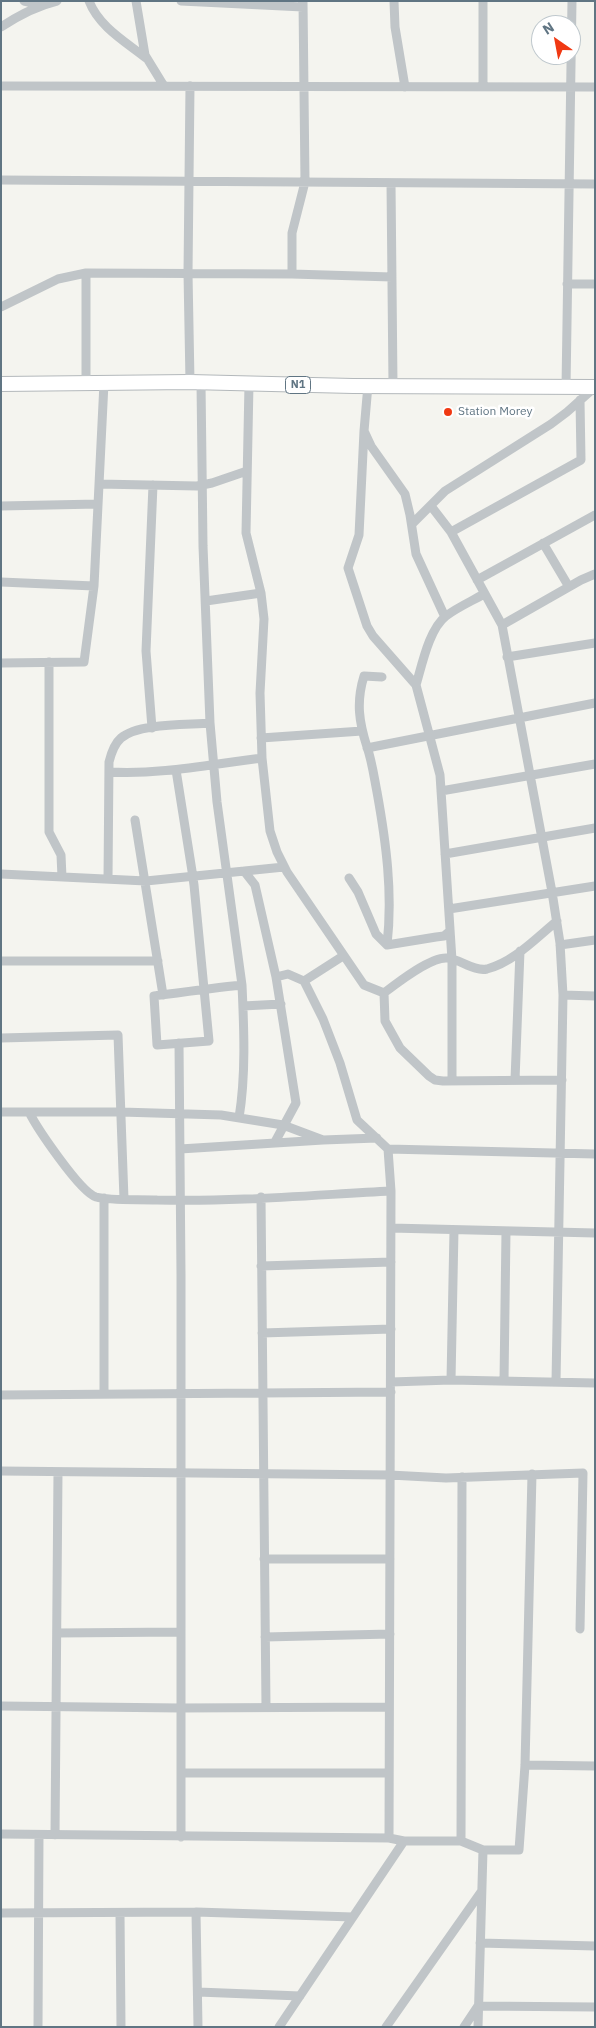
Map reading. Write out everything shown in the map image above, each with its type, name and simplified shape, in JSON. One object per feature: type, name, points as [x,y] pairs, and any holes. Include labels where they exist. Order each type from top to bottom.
[{"type":"main road","name":"N1","points":[[1,384],[196,382],[595,387]]},
{"type":"street","points":[[24,1],[41,5]]},
{"type":"street","points":[[1,27],[41,5],[56,1]]},
{"type":"street","points":[[89,1],[92,9],[104,26],[146,58],[164,86]]},
{"type":"street","points":[[136,1],[146,58]]},
{"type":"street","points":[[181,1],[303,4],[305,182],[292,233],[292,274]]},
{"type":"street","points":[[394,1],[395,27],[405,87]]},
{"type":"street","points":[[482,1],[483,87]]},
{"type":"street","points":[[566,387],[572,1]]},
{"type":"street","points":[[1,86],[595,87]]},
{"type":"street","points":[[190,86],[188,273],[196,382],[213,764],[242,985],[244,1086],[240,1118]]},
{"type":"street","points":[[1,180],[595,184]]},
{"type":"street","points":[[391,183],[393,385]]},
{"type":"street","points":[[86,273],[86,382]]},
{"type":"street","points":[[1,307],[58,279],[86,273],[292,274],[392,277]]},
{"type":"street","points":[[567,284],[595,284]]},
{"type":"street","points":[[1,663],[84,662],[94,586],[104,383]]},
{"type":"street","points":[[249,384],[246,533],[261,593],[264,619],[260,693],[262,758],[270,831],[284,867],[343,956],[364,985],[384,993]]},
{"type":"street","points":[[368,385],[359,535],[348,568],[367,626],[373,636],[416,685],[440,775],[452,960],[452,1081]]},
{"type":"street","points":[[412,524],[445,491],[481,466],[551,424],[595,387]]},
{"type":"street","points":[[451,532],[581,460],[580,400]]},
{"type":"street","points":[[364,431],[371,446],[404,494],[412,524],[416,554],[445,617]]},
{"type":"street","points":[[99,484],[201,486],[247,471]]},
{"type":"street","points":[[152,728],[146,651],[153,485]]},
{"type":"street","points":[[1,506],[98,504]]},
{"type":"street","points":[[432,506],[451,532],[502,625],[557,921],[563,996],[556,1382]]},
{"type":"street","points":[[477,580],[595,515]]},
{"type":"street","points":[[543,543],[569,587]]},
{"type":"street","points":[[502,625],[595,574]]},
{"type":"street","points":[[1,582],[94,586]]},
{"type":"street","points":[[206,601],[261,593]]},
{"type":"street","points":[[416,685],[434,632],[445,617],[484,594]]},
{"type":"street","points":[[507,657],[595,643]]},
{"type":"street","points":[[49,662],[49,832],[61,855],[62,877]]},
{"type":"street","points":[[382,677],[364,676],[359,692],[358,711],[387,849],[390,917],[387,944]]},
{"type":"street","points":[[367,748],[595,703]]},
{"type":"street","points":[[108,879],[109,762],[113,749],[121,738],[134,731],[210,723]]},
{"type":"street","points":[[262,738],[362,731]]},
{"type":"street","points":[[109,772],[137,774],[262,758]]},
{"type":"street","points":[[441,792],[595,764]]},
{"type":"street","points":[[176,770],[193,876],[204,989],[209,1041],[157,1045],[154,996],[163,994],[204,989],[242,985]]},
{"type":"street","points":[[135,820],[163,994]]},
{"type":"street","points":[[445,854],[595,828]]},
{"type":"street","points":[[1,874],[146,881],[284,867]]},
{"type":"street","points":[[244,871],[255,885],[276,977],[296,1103],[274,1142]]},
{"type":"street","points":[[349,878],[358,892],[376,934],[387,944]]},
{"type":"street","points":[[449,909],[595,886]]},
{"type":"street","points":[[384,993],[406,976],[436,960],[446,958],[485,969],[506,962],[557,921]]},
{"type":"street","points":[[387,944],[444,936],[450,931]]},
{"type":"street","points":[[560,945],[595,940]]},
{"type":"street","points":[[515,1080],[520,951]]},
{"type":"street","points":[[304,981],[343,956]]},
{"type":"street","points":[[1,961],[158,962]]},
{"type":"street","points":[[276,977],[288,974],[304,981],[323,1019],[340,1063],[357,1120],[388,1149],[391,1191],[389,1838]]},
{"type":"street","points":[[384,993],[385,1021],[400,1048],[435,1080],[562,1080]]},
{"type":"street","points":[[563,996],[595,996]]},
{"type":"street","points":[[243,1006],[281,1004]]},
{"type":"street","points":[[1,1038],[118,1035],[124,1199]]},
{"type":"street","points":[[179,1043],[181,1837]]},
{"type":"street","points":[[1,1112],[121,1112],[221,1115],[283,1125],[323,1140]]},
{"type":"street","points":[[29,1112],[39,1131],[79,1182],[95,1197],[180,1200],[391,1191]]},
{"type":"street","points":[[180,1149],[274,1142],[377,1138]]},
{"type":"street","points":[[388,1149],[595,1154]]},
{"type":"street","points":[[261,1197],[266,1707]]},
{"type":"street","points":[[104,1198],[104,1394]]},
{"type":"street","points":[[391,1228],[595,1233]]},
{"type":"street","points":[[451,1380],[454,1230]]},
{"type":"street","points":[[504,1381],[506,1231]]},
{"type":"street","points":[[261,1266],[391,1262]]},
{"type":"street","points":[[262,1333],[391,1329]]},
{"type":"street","points":[[391,1382],[451,1380],[595,1383]]},
{"type":"street","points":[[1,1395],[391,1392]]},
{"type":"street","points":[[1,1471],[264,1473],[446,1478],[583,1473],[580,1629]]},
{"type":"street","points":[[55,1835],[58,1472]]},
{"type":"street","points":[[1,1834],[389,1838],[404,1841],[461,1842],[483,1850],[519,1850],[525,1765],[532,1474]]},
{"type":"street","points":[[461,1842],[462,1477]]},
{"type":"street","points":[[264,1559],[390,1559]]},
{"type":"street","points":[[57,1633],[180,1632]]},
{"type":"street","points":[[265,1637],[390,1634]]},
{"type":"street","points":[[1,1706],[180,1708],[389,1706]]},
{"type":"street","points":[[525,1765],[595,1766]]},
{"type":"street","points":[[181,1773],[389,1773]]},
{"type":"street","points":[[38,2027],[39,1835]]},
{"type":"street","points":[[279,2027],[404,1841]]},
{"type":"street","points":[[478,2027],[483,1850]]},
{"type":"street","points":[[386,2027],[481,1892]]},
{"type":"street","points":[[120,1912],[121,2027]]},
{"type":"street","points":[[1,1913],[196,1912],[353,1917]]},
{"type":"street","points":[[196,1912],[198,2027]]},
{"type":"street","points":[[480,1943],[595,1946]]},
{"type":"street","points":[[198,1992],[300,1996]]},
{"type":"street","points":[[478,2006],[595,2007]]},
{"type":"street","points":[[464,2027],[478,2006]]},
{"type":"place","name":"Station Morey","points":[[448,412]]}]
